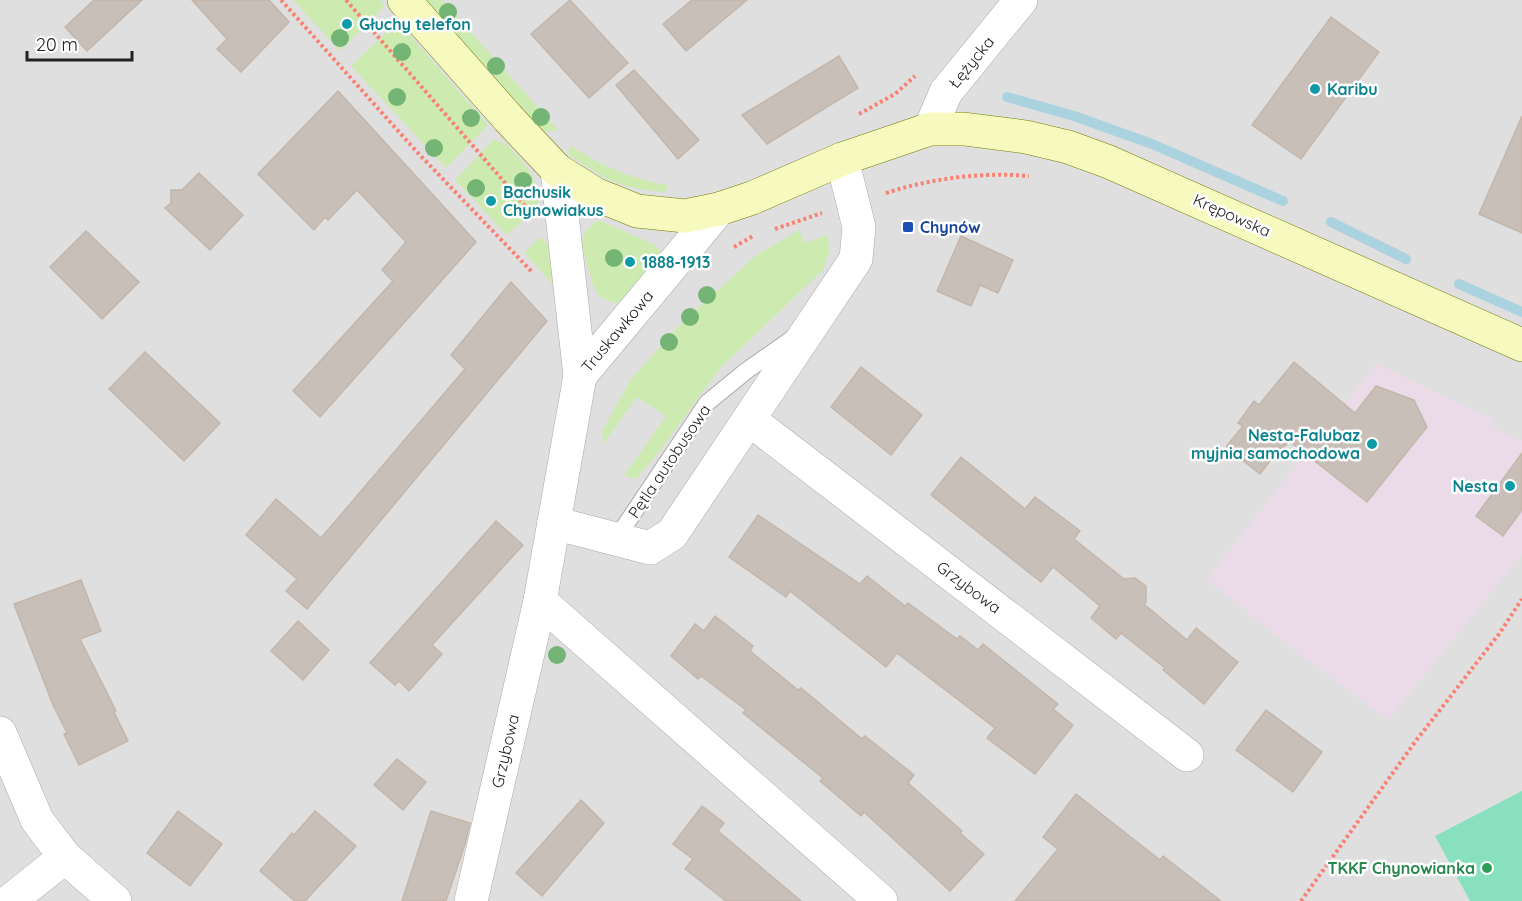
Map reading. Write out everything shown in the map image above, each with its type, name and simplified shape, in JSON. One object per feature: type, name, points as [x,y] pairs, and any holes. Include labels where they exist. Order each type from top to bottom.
[{"type":"street","points":[[405,0],[508,118],[557,170],[595,194],[637,211],[685,216],[719,209],[752,198],[842,159],[859,227],[856,260],[672,534],[650,548],[554,523]]},
{"type":"street","name":"Łężycka","points":[[930,129],[946,92],[1021,0]]},
{"type":"street","name":"Krępowska","points":[[842,159],[930,129],[964,129],[1026,137],[1078,151],[1194,198],[1522,345]]},
{"type":"street","name":"Truskawkowa","points":[[557,170],[580,376]]},
{"type":"street","name":"Truskawkowa","points":[[580,376],[719,209]]},
{"type":"street","name":"Grzybowa","points":[[471,901],[540,601],[580,376]]},
{"type":"street","name":"Grzybowa","points":[[750,420],[1187,755]]},
{"type":"street","points":[[540,601],[881,901]]},
{"type":"street","points":[[0,733],[37,820],[65,856],[115,901]]},
{"type":"street","points":[[10,901],[65,856]]},
{"type":"lane","name":"Pętla autobusowa","points":[[616,539],[707,403],[746,370],[815,324]]},
{"type":"path","points":[[281,0],[417,152],[536,275]]},
{"type":"path","points":[[856,116],[895,94],[921,70]]},
{"type":"path","points":[[767,231],[896,190],[941,180],[972,175],[1035,176]]},
{"type":"path","points":[[728,251],[756,235]]},
{"type":"path","points":[[1301,901],[1416,742],[1499,634],[1522,599]]},
{"type":"shaded area","points":[[0,0],[1522,0],[1522,901],[0,901]]},
{"type":"shaded area","points":[[1376,364],[1493,420],[1492,427],[1522,441],[1522,554],[1388,720],[1290,647],[1207,579]]},
{"type":"green space","points":[[293,0],[380,0],[385,6],[340,51]]},
{"type":"green space","points":[[426,0],[442,0],[558,130],[540,132]]},
{"type":"green space","points":[[398,22],[488,125],[446,168],[351,66]]},
{"type":"green space","points":[[493,140],[508,146],[521,160],[533,178],[539,195],[539,201],[533,211],[507,235],[455,180]]},
{"type":"green space","points":[[571,146],[617,171],[667,185],[666,192],[637,189],[602,176],[567,153]]},
{"type":"green space","points":[[596,221],[601,221],[655,245],[660,250],[659,256],[645,277],[621,301],[614,303],[600,297],[594,288],[581,244],[585,232]]},
{"type":"green space","points":[[799,230],[804,243],[828,235],[829,253],[823,270],[720,368],[662,448],[636,479],[624,476],[666,416],[637,397],[604,443],[602,431],[631,379],[677,328],[754,257]]},
{"type":"green space","points":[[539,237],[549,245],[558,291],[525,253]]},
{"type":"green space","name":"TKKF Chynowianka","points":[[1522,791],[1522,901],[1470,901],[1435,836]]},
{"type":"building","points":[[94,0],[142,0],[87,51],[65,27]]},
{"type":"building","points":[[192,0],[269,0],[289,22],[241,72],[217,49],[227,39]]},
{"type":"building","points":[[570,0],[628,63],[589,98],[531,34]]},
{"type":"building","points":[[692,0],[747,0],[686,51],[663,24]]},
{"type":"building","name":"Karibu","points":[[1331,17],[1379,52],[1301,159],[1252,125]]},
{"type":"building","points":[[839,56],[858,88],[767,144],[742,115]]},
{"type":"building","points":[[634,70],[699,140],[678,159],[616,85]]},
{"type":"building","points":[[338,91],[476,242],[320,417],[293,391],[393,281],[382,270],[406,242],[357,190],[328,220],[325,217],[314,230],[258,174]]},
{"type":"building","points":[[1522,116],[1522,233],[1479,214]]},
{"type":"building","points":[[199,173],[243,215],[210,250],[165,208],[171,203],[171,190],[182,190]]},
{"type":"building","points":[[86,231],[139,282],[102,319],[50,267]]},
{"type":"building","points":[[961,236],[1013,260],[998,293],[980,285],[971,306],[937,291]]},
{"type":"building","points":[[511,282],[547,321],[307,609],[286,591],[297,579],[246,535],[276,499],[321,538],[465,369],[451,355]]},
{"type":"building","points":[[145,352],[220,423],[184,461],[109,389]]},
{"type":"building","points":[[1294,362],[1355,413],[1376,386],[1414,400],[1427,427],[1367,502],[1289,441],[1278,455],[1276,453],[1260,474],[1226,447],[1243,426],[1238,423],[1254,401],[1259,405]]},
{"type":"building","points":[[861,367],[922,415],[891,455],[831,407]]},
{"type":"building","name":"Nesta","points":[[1522,453],[1522,510],[1503,536],[1476,516]]},
{"type":"building","points":[[961,457],[1025,509],[1035,497],[1080,531],[1074,539],[1124,579],[1135,578],[1146,586],[1144,604],[1187,640],[1196,628],[1238,662],[1204,704],[1163,670],[1165,668],[1121,633],[1116,639],[1091,618],[1100,606],[1053,567],[1041,582],[931,495]]},
{"type":"building","points":[[758,515],[860,584],[867,576],[905,606],[908,603],[957,639],[960,636],[978,650],[983,644],[1058,704],[1053,709],[1073,725],[1035,774],[987,738],[995,728],[897,653],[886,667],[790,591],[786,597],[729,557]]},
{"type":"building","points":[[496,521],[523,545],[432,645],[442,654],[409,691],[399,681],[395,685],[370,663]]},
{"type":"building","points":[[81,580],[101,631],[80,639],[116,711],[114,712],[128,741],[79,765],[64,734],[67,733],[53,705],[14,604]]},
{"type":"building","points":[[715,616],[753,646],[750,651],[798,690],[801,688],[862,739],[865,736],[914,775],[908,783],[984,854],[950,891],[864,812],[861,816],[820,781],[823,778],[743,713],[746,710],[701,676],[698,679],[671,656],[695,624],[704,631]]},
{"type":"building","points":[[298,621],[329,650],[303,680],[271,651]]},
{"type":"building","points":[[1266,710],[1322,752],[1293,792],[1236,750]]},
{"type":"building","points":[[397,759],[426,782],[403,810],[374,785]]},
{"type":"building","points":[[1076,794],[1160,860],[1163,856],[1221,901],[1015,901],[1058,849],[1043,837]]},
{"type":"building","points":[[581,800],[604,823],[542,896],[516,873]]},
{"type":"building","points":[[702,806],[724,823],[718,831],[801,901],[726,901],[685,869],[693,859],[673,844]]},
{"type":"building","points":[[178,811],[222,844],[190,886],[147,853]]},
{"type":"building","points":[[315,811],[356,846],[305,901],[295,901],[260,871],[292,833],[294,835]]},
{"type":"building","points":[[431,811],[470,823],[465,844],[446,901],[402,901]]},
{"type":"waterway","points":[[1007,97],[1074,116],[1152,144],[1283,201]]},
{"type":"waterway","points":[[1331,222],[1406,259]]},
{"type":"waterway","points":[[1459,284],[1522,312]]},
{"type":"place","name":"Głuchy telefon","points":[[347,24]]},
{"type":"place","name":"Karibu","points":[[1315,89]]},
{"type":"place","name":"Bachusik Chynowiakus","points":[[491,201]]},
{"type":"place","name":"Chynów","points":[[908,227]]},
{"type":"place","name":"1888-1913","points":[[630,262]]},
{"type":"place","name":"Nesta-Falubaz myjnia samochodowa","points":[[1372,444]]},
{"type":"place","name":"Nesta","points":[[1510,486]]},
{"type":"place","name":"TKKF Chynowianka","points":[[1487,868]]}]
